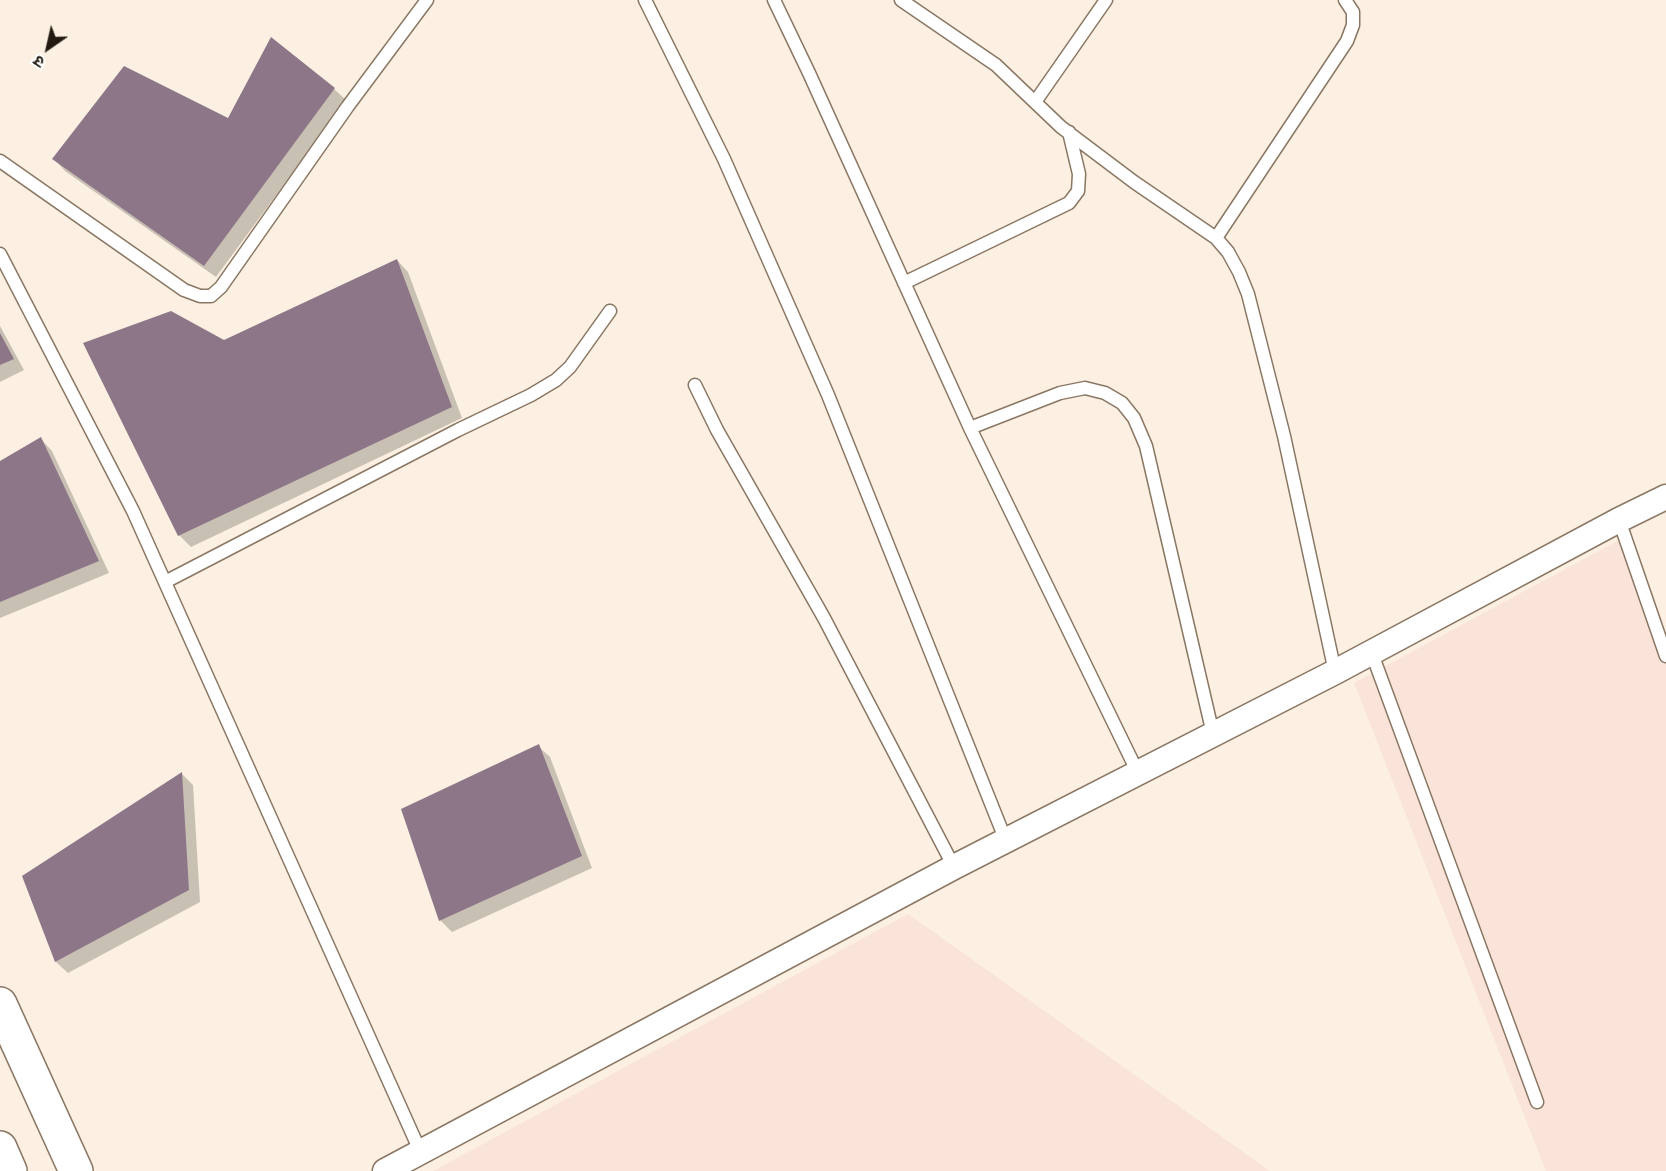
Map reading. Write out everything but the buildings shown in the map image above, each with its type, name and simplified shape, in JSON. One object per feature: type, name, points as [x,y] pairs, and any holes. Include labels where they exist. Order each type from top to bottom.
[{"type":"main road","points":[[0,1004],[76,1171]]},
{"type":"main road","points":[[0,1148],[10,1171]]},
{"type":"street","points":[[385,1171],[954,867],[1335,672],[1619,520],[1662,504]]},
{"type":"lane","points":[[0,161],[184,290],[200,296],[211,296],[221,287],[348,106],[427,0]]},
{"type":"lane","points":[[645,0],[724,159],[828,394],[1006,841]]},
{"type":"lane","points":[[774,0],[969,428],[1138,773]]},
{"type":"lane","points":[[901,0],[996,65],[1069,132],[1134,182],[1216,238],[1228,252],[1248,294],[1284,436],[1335,672]]},
{"type":"lane","points":[[1035,102],[1106,0]]},
{"type":"lane","points":[[1216,238],[1347,41],[1353,25],[1353,12],[1345,0]]},
{"type":"lane","points":[[904,284],[1069,203],[1078,191],[1079,174],[1069,132]]},
{"type":"lane","points":[[0,254],[133,511],[421,1153]]},
{"type":"lane","points":[[165,582],[458,430],[531,395],[556,380],[570,367],[610,311]]},
{"type":"lane","points":[[695,385],[717,430],[824,618],[954,867]]},
{"type":"lane","points":[[969,428],[1060,393],[1085,388],[1105,393],[1122,403],[1134,418],[1146,446],[1213,734]]},
{"type":"lane","points":[[1619,520],[1666,656]]},
{"type":"lane","points":[[1371,651],[1537,1101]]},
{"type":"shaded area","points":[[1621,539],[1666,639],[1666,1171],[1546,1171],[1354,683]]},
{"type":"shaded area","points":[[908,914],[1270,1171],[433,1171]]}]
